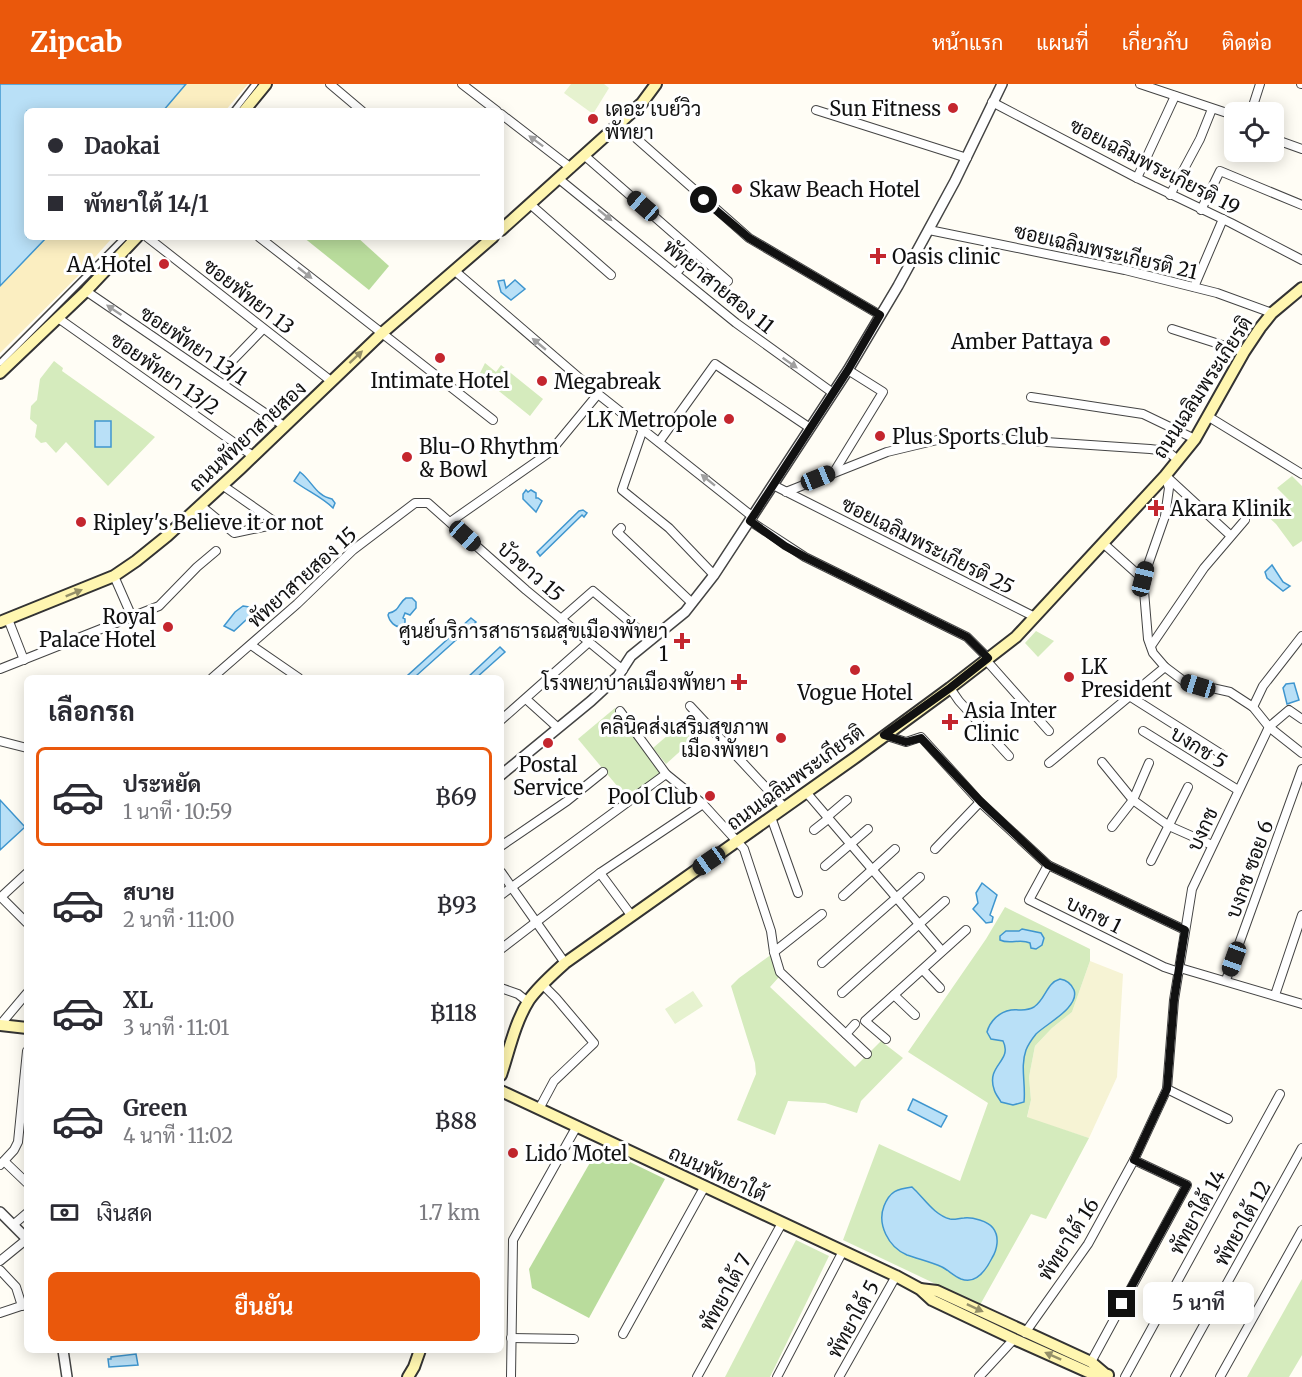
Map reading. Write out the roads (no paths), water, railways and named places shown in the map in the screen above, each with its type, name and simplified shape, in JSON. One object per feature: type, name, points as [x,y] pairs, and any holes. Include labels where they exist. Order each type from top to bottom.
[{"type":"main road","points":[[246,108],[266,84]]},
{"type":"main road","points":[[504,227],[620,124],[642,103],[656,84]]},
{"type":"main road","points":[[0,373],[86,291],[134,240]]},
{"type":"main road","name":"ถนนพัทยาสายสอง","points":[[4,621],[114,576],[161,541],[381,334],[490,240]]},
{"type":"main road","name":"ถนนเฉลิมพระเกียรติ","points":[[504,1066],[515,1031],[528,1002],[542,984],[565,963],[950,688],[1016,637],[1166,476],[1209,417],[1244,352],[1272,314],[1302,288]]},
{"type":"main road","points":[[0,1025],[24,1028]]},
{"type":"main road","name":"ถนนพัทยาใต้","points":[[504,1092],[896,1276],[920,1289],[932,1300],[1014,1339],[1088,1371],[1109,1376]]},
{"type":"main road","name":"ถนนพัทยาใต้","points":[[920,1289],[937,1291],[1091,1362],[1109,1376]]},
{"type":"main road","points":[[408,1377],[419,1353]]},
{"type":"street","points":[[236,108],[255,84]]},
{"type":"street","points":[[330,84],[358,108]]},
{"type":"street","points":[[462,84],[493,108]]},
{"type":"street","points":[[504,772],[591,700],[623,670],[632,656],[685,612],[714,575],[848,370],[929,230],[1002,84]]},
{"type":"street","points":[[1140,84],[1153,86],[1224,112]]},
{"type":"street","points":[[1254,102],[1260,84]]},
{"type":"street","points":[[1137,178],[1175,96]]},
{"type":"street","name":"ซอยเฉลิมพระเกียรติ 19","points":[[992,102],[1170,195],[1302,260]]},
{"type":"street","points":[[1170,195],[1200,140],[1212,109]]},
{"type":"street","points":[[816,110],[967,158]]},
{"type":"street","points":[[504,116],[571,168]]},
{"type":"street","points":[[620,124],[749,238],[880,315]]},
{"type":"street","points":[[1284,143],[1302,149]]},
{"type":"street","points":[[585,156],[728,281]]},
{"type":"street","points":[[1202,210],[1220,171],[1302,205]]},
{"type":"street","name":"พัทยาสายสอง 11","points":[[559,179],[736,323],[833,393]]},
{"type":"street","points":[[530,204],[611,275]]},
{"type":"street","points":[[1194,287],[1222,219]]},
{"type":"street","name":"ซอยเฉลิมพระเกียรติ 21","points":[[929,230],[1106,266],[1194,287],[1217,293],[1272,314]]},
{"type":"street","points":[[0,363],[122,240]]},
{"type":"street","name":"ซอยพัทยา 13","points":[[151,240],[331,381]]},
{"type":"street","points":[[263,240],[493,420]]},
{"type":"street","points":[[676,273],[695,253]]},
{"type":"street","points":[[455,271],[598,394],[785,546],[967,637],[1049,731]]},
{"type":"street","name":"ซอยพัทยา 13/1","points":[[86,291],[284,426]]},
{"type":"street","name":"ซอยพัทยา 13/2","points":[[58,318],[253,456]]},
{"type":"street","points":[[233,360],[262,329]]},
{"type":"street","points":[[1172,329],[1244,352]]},
{"type":"street","points":[[659,442],[715,364],[810,428]]},
{"type":"street","points":[[834,472],[883,392],[848,370]]},
{"type":"street","points":[[450,522],[550,452],[598,394]]},
{"type":"street","points":[[1031,397],[1143,414],[1195,439]]},
{"type":"street","points":[[1209,417],[1302,474]]},
{"type":"street","points":[[643,429],[622,490],[669,528],[714,575]]},
{"type":"street","points":[[786,492],[887,452],[954,436],[1150,449],[1167,451],[1178,460]]},
{"type":"street","points":[[1166,476],[1230,535]]},
{"type":"street","points":[[1166,476],[1169,488],[1165,516],[1143,579],[1148,639],[1151,646],[1165,667],[1185,682],[1230,692],[1253,707],[1269,727],[1302,753]]},
{"type":"street","points":[[200,505],[234,533],[278,524],[222,485]]},
{"type":"street","name":"ซอยเฉลิมพระเกียรติ 25","points":[[773,485],[1035,617]]},
{"type":"street","name":"บัวขาว 15","points":[[415,503],[428,503],[623,670]]},
{"type":"street","name":"พัทยาสายสอง 15","points":[[216,675],[297,604],[352,550],[415,503]]},
{"type":"street","points":[[1151,646],[1204,568],[1245,520]]},
{"type":"street","points":[[621,528],[617,532],[692,603]]},
{"type":"street","points":[[1104,544],[1143,579]]},
{"type":"street","points":[[0,669],[159,606],[216,551]]},
{"type":"street","points":[[114,576],[132,617]]},
{"type":"street","points":[[561,619],[592,591],[651,640]]},
{"type":"street","points":[[4,621],[24,660]]},
{"type":"street","points":[[1253,707],[1263,686],[1302,636]]},
{"type":"street","points":[[504,717],[589,642]]},
{"type":"street","points":[[251,645],[295,675]]},
{"type":"street","points":[[1049,763],[1165,667]]},
{"type":"street","points":[[950,688],[1009,756]]},
{"type":"street","points":[[1131,697],[1221,754]]},
{"type":"street","points":[[526,699],[557,728]]},
{"type":"street","points":[[690,706],[784,807]]},
{"type":"street","points":[[1269,727],[1289,710],[1302,719]]},
{"type":"street","points":[[620,711],[666,774],[703,804],[744,849],[768,921],[780,972],[867,1054]]},
{"type":"street","name":"บงกช","points":[[1134,1160],[1167,1089],[1174,1000],[1192,889],[1269,727]]},
{"type":"street","name":"บงกช 5","points":[[1143,731],[1238,790]]},
{"type":"street","points":[[884,735],[906,742],[921,738],[981,802],[1048,865],[1185,930]]},
{"type":"street","points":[[0,741],[24,747]]},
{"type":"street","points":[[1102,762],[1133,800],[1169,826],[1212,845]]},
{"type":"street","points":[[1112,827],[1133,800],[1149,763]]},
{"type":"street","name":"บงกช ซอย 6","points":[[1226,980],[1302,769]]},
{"type":"street","points":[[504,844],[567,801],[603,772]]},
{"type":"street","points":[[504,893],[666,774]]},
{"type":"street","points":[[1151,861],[1188,788]]},
{"type":"street","points":[[806,792],[942,951]]},
{"type":"street","points":[[814,830],[847,800]]},
{"type":"street","points":[[935,849],[981,802]]},
{"type":"street","points":[[504,947],[600,873],[703,804]]},
{"type":"street","points":[[771,817],[798,893]]},
{"type":"street","points":[[825,866],[868,829]]},
{"type":"street","points":[[843,896],[895,849]]},
{"type":"street","name":"บงกช 1","points":[[1048,865],[1029,900],[1164,968],[1179,970]]},
{"type":"street","points":[[600,873],[631,915]]},
{"type":"street","points":[[24,876],[2,897],[24,920]]},
{"type":"street","points":[[504,876],[565,963]]},
{"type":"street","points":[[822,963],[920,877]]},
{"type":"street","points":[[842,993],[945,902]]},
{"type":"street","points":[[774,952],[822,914]]},
{"type":"street","points":[[1275,995],[1302,915]]},
{"type":"street","points":[[885,1039],[865,1022],[966,930]]},
{"type":"street","points":[[923,970],[940,988]]},
{"type":"street","points":[[1179,970],[1226,980],[1302,1004]]},
{"type":"street","points":[[539,1109],[554,1082],[594,1043],[542,984]]},
{"type":"street","points":[[504,989],[518,994],[528,1002]]},
{"type":"street","points":[[894,995],[915,1015]]},
{"type":"street","points":[[0,1025],[24,999]]},
{"type":"street","points":[[846,1034],[855,1024]]},
{"type":"street","points":[[24,1081],[18,1142],[2,1163],[24,1181]]},
{"type":"street","points":[[1167,1089],[1228,1119]]},
{"type":"street","name":"พัทยาใต้ 14","points":[[1125,1377],[1280,1094]]},
{"type":"street","points":[[511,1377],[513,1240],[577,1126]]},
{"type":"street","name":"พัทยาใต้ 12","points":[[1175,1377],[1302,1148]]},
{"type":"street","points":[[1091,1362],[1187,1185],[1134,1160]]},
{"type":"street","name":"พัทยาใต้ 16","points":[[1025,1333],[1088,1244],[1134,1160]]},
{"type":"street","points":[[623,1334],[705,1186]]},
{"type":"street","points":[[0,1212],[24,1236]]},
{"type":"street","points":[[13,1225],[24,1216]]},
{"type":"street","name":"พัทยาใต้ 7","points":[[697,1377],[782,1222]]},
{"type":"street","points":[[1220,1377],[1302,1230]]},
{"type":"street","points":[[0,1261],[24,1241]]},
{"type":"street","points":[[777,1377],[843,1251]]},
{"type":"street","points":[[0,1270],[16,1287],[24,1305],[0,1313]]},
{"type":"street","name":"พัทยาใต้ 5","points":[[839,1377],[896,1276]]},
{"type":"street","points":[[511,1338],[574,1339]]},
{"type":"street","points":[[979,1377],[1014,1339]]},
{"type":"street","points":[[63,1353],[67,1377]]},
{"type":"water","points":[[0,84],[186,84],[166,108],[24,108],[24,240],[44,240],[0,286]]},
{"type":"water","points":[[504,280],[506,288],[515,280],[525,289],[511,300],[501,292],[498,281]]},
{"type":"water","points":[[95,421],[111,421],[111,447],[95,447]]},
{"type":"water","points":[[300,472],[318,492],[332,499],[335,503],[333,508],[294,481]]},
{"type":"water","points":[[526,490],[536,493],[536,498],[542,501],[536,512],[523,499]]},
{"type":"water","points":[[583,510],[587,513],[584,517],[582,515],[540,556],[537,552],[579,511]]},
{"type":"water","points":[[1272,565],[1283,582],[1290,586],[1283,591],[1267,578],[1265,572]]},
{"type":"water","points":[[406,598],[412,598],[416,602],[416,608],[410,615],[405,613],[403,618],[405,624],[402,627],[397,626],[391,622],[388,615],[397,609]]},
{"type":"water","points":[[243,606],[256,608],[260,612],[255,620],[246,620],[234,631],[224,626],[235,612]]},
{"type":"water","points":[[471,618],[476,622],[417,675],[408,675]]},
{"type":"water","points":[[500,647],[505,652],[479,675],[470,675]]},
{"type":"water","points":[[1294,683],[1299,700],[1287,704],[1283,688],[1286,684]]},
{"type":"water","points":[[0,800],[24,828],[0,850]]},
{"type":"water","points":[[982,883],[997,895],[990,915],[993,917],[992,922],[986,923],[973,909],[978,903],[976,893]]},
{"type":"water","points":[[1022,929],[1041,933],[1044,938],[1042,945],[1036,949],[1031,948],[1030,943],[1022,941],[1000,940],[1000,936],[1006,931]]},
{"type":"water","points":[[1060,979],[1068,982],[1074,990],[1072,1003],[1061,1015],[1036,1034],[1027,1048],[1023,1063],[1024,1102],[1013,1105],[1001,1102],[992,1081],[993,1074],[1005,1054],[1005,1048],[1003,1041],[991,1039],[987,1032],[988,1028],[1003,1013],[1034,1007],[1052,984]]},
{"type":"water","points":[[913,1099],[947,1116],[941,1127],[908,1110]]},
{"type":"water","points":[[912,1187],[944,1217],[975,1219],[993,1228],[997,1239],[996,1247],[984,1272],[971,1280],[961,1279],[942,1267],[907,1255],[894,1246],[883,1227],[884,1206],[895,1192]]},
{"type":"water","points":[[136,1354],[138,1365],[109,1367],[108,1359],[111,1357]]},
{"type":"place","name":"Sun Fitness","points":[[953,108]]},
{"type":"place","name":"เดอะ เบย์วิว พัทยา","points":[[593,119]]},
{"type":"place","name":"Skaw Beach Hotel","points":[[737,189]]},
{"type":"place","name":"Oasis clinic","points":[[878,256]]},
{"type":"place","name":"AA Hotel","points":[[164,264]]},
{"type":"place","name":"Amber Pattaya","points":[[1105,341]]},
{"type":"place","name":"Intimate Hotel","points":[[440,358]]},
{"type":"place","name":"Megabreak","points":[[542,381]]},
{"type":"place","name":"LK Metropole","points":[[729,419]]},
{"type":"place","name":"Plus Sports Club","points":[[880,436]]},
{"type":"place","name":"Blu-O Rhythm & Bowl","points":[[407,457]]},
{"type":"place","name":"Akara Klinik","points":[[1156,508]]},
{"type":"place","name":"Ripley's Believe it or not","points":[[81,522]]},
{"type":"place","name":"Royal Palace Hotel","points":[[168,627]]},
{"type":"place","name":"ศูนย์บริการสาธารณสุขเมืองพัทยา 1","points":[[682,641]]},
{"type":"place","name":"Vogue Hotel","points":[[855,670]]},
{"type":"place","name":"LK President","points":[[1069,677]]},
{"type":"place","name":"โรงพยาบาลเมืองพัทยา","points":[[739,682]]},
{"type":"place","name":"Asia Inter Clinic","points":[[950,722]]},
{"type":"place","name":"คลินิคส่งเสริมสุขภาพ เมืองพัทยา","points":[[781,738]]},
{"type":"place","name":"Postal Service","points":[[548,743]]},
{"type":"place","name":"Pool Club","points":[[710,796]]},
{"type":"place","name":"Lido Motel","points":[[513,1153]]}]
